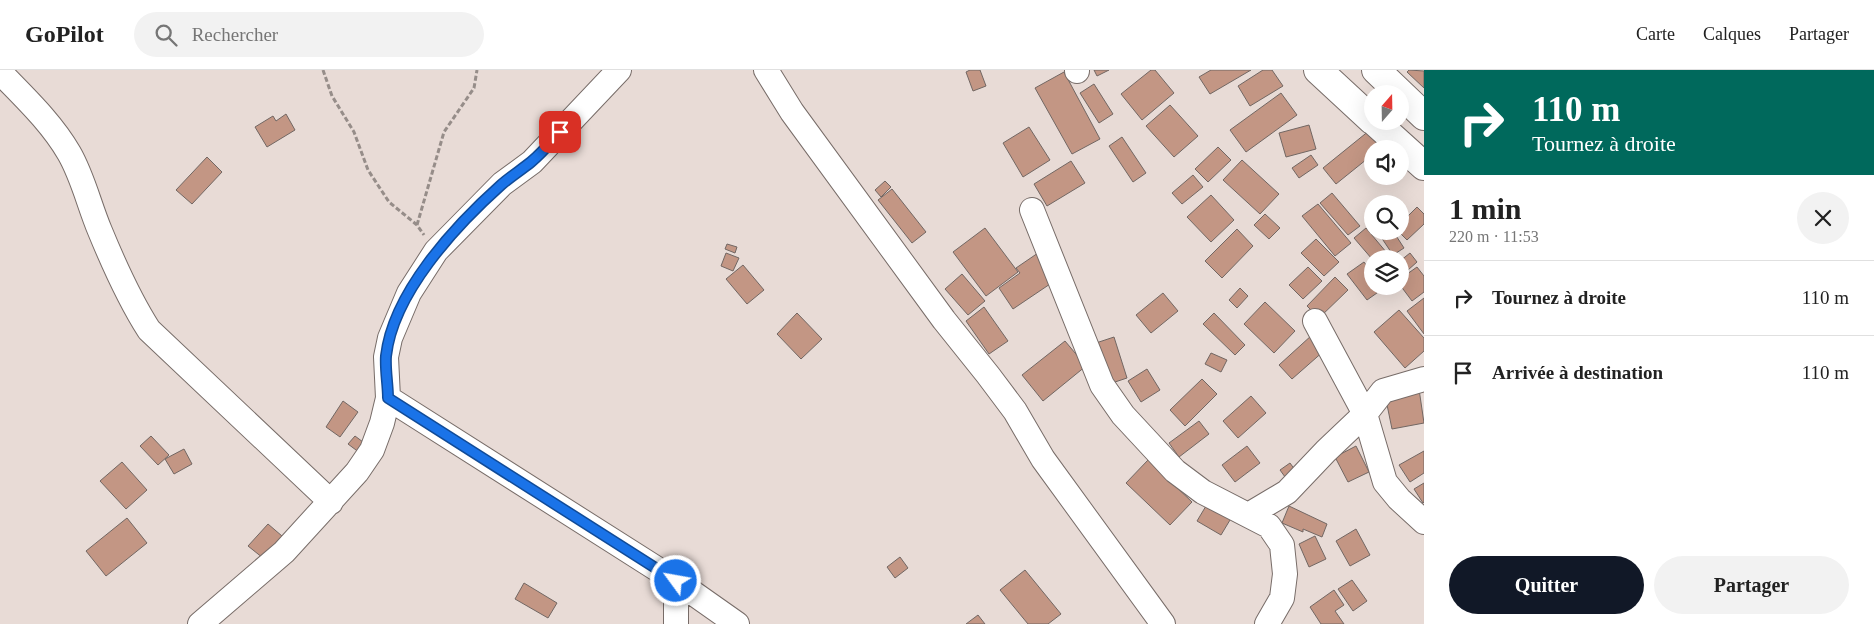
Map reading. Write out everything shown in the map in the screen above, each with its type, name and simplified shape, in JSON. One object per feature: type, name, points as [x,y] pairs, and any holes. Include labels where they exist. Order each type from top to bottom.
[{"type":"main road","points":[[1318,70],[1364,113]]},
{"type":"main road","points":[[1376,70],[1424,116]]},
{"type":"main road","points":[[1383,130],[1424,166]]},
{"type":"street","points":[[200,624],[284,552],[357,472],[372,450],[388,398],[386,357],[390,338],[409,293],[436,251],[502,184],[532,162],[619,70]]},
{"type":"street","points":[[766,70],[792,112],[944,320],[1004,397],[1043,459],[1163,624]]},
{"type":"street","points":[[0,72],[45,120],[68,151],[77,168],[100,230],[123,283],[136,310],[149,330],[331,502]]},
{"type":"street","points":[[1032,210],[1102,385],[1123,415],[1175,471],[1203,492],[1250,514],[1269,526],[1282,545],[1285,574],[1282,598],[1267,624]]},
{"type":"street","points":[[1315,321],[1365,414],[1385,482],[1399,499],[1424,522]]},
{"type":"street","points":[[1250,514],[1287,492],[1365,414],[1382,392],[1424,378]]},
{"type":"street","points":[[388,398],[676,581],[737,624]]},
{"type":"street","points":[[676,581],[676,624]]},
{"type":"path","points":[[323,70],[332,96],[354,132],[368,170],[389,202],[417,225],[436,251]]},
{"type":"path","points":[[417,225],[444,132],[474,88],[477,70]]},
{"type":"building","points":[[980,70],[986,86],[973,91],[966,72]]},
{"type":"building","points":[[1094,70],[1109,70],[1097,76]]},
{"type":"building","points":[[1151,70],[1155,70],[1174,93],[1142,120],[1121,94]]},
{"type":"building","points":[[1211,70],[1251,70],[1210,94],[1199,77]]},
{"type":"building","points":[[1263,70],[1272,70],[1283,86],[1250,106],[1238,86]]},
{"type":"building","points":[[1409,70],[1424,71],[1424,88],[1407,72]]},
{"type":"building","points":[[1064,72],[1100,139],[1072,154],[1035,88]]},
{"type":"building","points":[[1094,84],[1113,114],[1099,123],[1080,93]]},
{"type":"building","points":[[1281,93],[1297,115],[1246,152],[1230,130]]},
{"type":"building","points":[[1170,105],[1198,136],[1174,157],[1146,126]]},
{"type":"building","points":[[286,114],[295,130],[267,147],[255,127],[273,116],[276,121]]},
{"type":"building","points":[[1309,125],[1316,149],[1286,157],[1279,133]]},
{"type":"building","points":[[1029,127],[1050,160],[1023,177],[1003,143]]},
{"type":"building","points":[[1370,130],[1378,140],[1364,140],[1364,161],[1336,184],[1323,168]]},
{"type":"building","points":[[1122,137],[1146,173],[1133,182],[1109,146]]},
{"type":"building","points":[[1218,147],[1231,160],[1208,182],[1195,169]]},
{"type":"building","points":[[1311,155],[1318,165],[1299,178],[1292,168]]},
{"type":"building","points":[[207,157],[222,172],[192,204],[176,190]]},
{"type":"building","points":[[1242,160],[1279,194],[1260,214],[1223,180]]},
{"type":"building","points":[[1071,161],[1085,183],[1047,206],[1034,184]]},
{"type":"building","points":[[1193,175],[1203,187],[1182,204],[1172,193]]},
{"type":"building","points":[[885,181],[891,187],[881,197],[875,190]]},
{"type":"building","points":[[892,189],[926,232],[912,243],[878,200]]},
{"type":"building","points":[[1332,193],[1360,226],[1348,235],[1320,203]]},
{"type":"building","points":[[1211,195],[1234,220],[1211,242],[1187,217]]},
{"type":"building","points":[[1318,204],[1351,243],[1335,256],[1302,216]]},
{"type":"building","points":[[1417,207],[1424,214],[1424,224],[1409,238],[1409,215]]},
{"type":"building","points":[[1265,214],[1280,228],[1269,239],[1254,225]]},
{"type":"building","points":[[985,228],[1018,272],[986,296],[953,252]]},
{"type":"building","points":[[1237,229],[1253,246],[1222,278],[1205,261]]},
{"type":"building","points":[[1364,230],[1364,240],[1376,240],[1384,250],[1364,250],[1354,238]]},
{"type":"building","points":[[1316,239],[1339,262],[1324,276],[1301,253]]},
{"type":"building","points":[[1383,240],[1399,240],[1404,248],[1401,250],[1390,250]]},
{"type":"building","points":[[727,244],[737,247],[735,253],[725,249]]},
{"type":"building","points":[[726,253],[739,258],[733,271],[721,266]]},
{"type":"building","points":[[1038,253],[1056,280],[1013,309],[999,288],[1020,273],[1016,268]]},
{"type":"building","points":[[1409,254],[1417,262],[1409,269]]},
{"type":"building","points":[[1364,262],[1364,295],[1374,295],[1367,300],[1347,274]]},
{"type":"building","points":[[743,265],[764,290],[747,304],[726,279]]},
{"type":"building","points":[[1308,267],[1322,281],[1303,299],[1289,285]]},
{"type":"building","points":[[1417,267],[1424,276],[1424,292],[1412,301],[1408,295],[1409,273]]},
{"type":"building","points":[[962,274],[985,301],[968,315],[945,289]]},
{"type":"building","points":[[1335,277],[1348,290],[1319,318],[1307,306]]},
{"type":"building","points":[[1240,288],[1248,296],[1237,308],[1229,300]]},
{"type":"building","points":[[1163,293],[1178,311],[1151,333],[1136,315]]},
{"type":"building","points":[[1424,298],[1424,334],[1407,311]]},
{"type":"building","points":[[1265,302],[1295,331],[1274,353],[1244,324]]},
{"type":"building","points":[[984,307],[1008,341],[989,354],[966,321]]},
{"type":"building","points":[[1399,310],[1424,338],[1424,351],[1405,368],[1374,332]]},
{"type":"building","points":[[797,313],[822,339],[801,359],[777,334]]},
{"type":"building","points":[[1214,313],[1245,345],[1235,355],[1203,324]]},
{"type":"building","points":[[1312,335],[1325,350],[1292,379],[1279,365]]},
{"type":"building","points":[[1114,337],[1127,378],[1106,385],[1093,344]]},
{"type":"building","points":[[1065,341],[1086,366],[1043,401],[1022,375]]},
{"type":"building","points":[[1211,353],[1227,360],[1221,372],[1205,364]]},
{"type":"building","points":[[1147,369],[1160,390],[1141,402],[1128,381]]},
{"type":"building","points":[[1202,379],[1217,394],[1185,426],[1170,410]]},
{"type":"building","points":[[1419,389],[1424,423],[1392,429],[1385,395]]},
{"type":"building","points":[[1251,396],[1266,413],[1238,438],[1223,421]]},
{"type":"building","points":[[343,401],[358,412],[340,437],[326,427]]},
{"type":"building","points":[[1199,421],[1209,434],[1179,457],[1169,443]]},
{"type":"building","points":[[151,436],[169,455],[158,465],[140,446]]},
{"type":"building","points":[[355,436],[367,445],[360,453],[348,444]]},
{"type":"building","points":[[1247,446],[1260,463],[1235,482],[1222,465]]},
{"type":"building","points":[[1356,446],[1369,472],[1348,482],[1335,457]]},
{"type":"building","points":[[184,449],[192,464],[174,474],[165,459]]},
{"type":"building","points":[[1424,451],[1424,473],[1410,482],[1399,465]]},
{"type":"building","points":[[1148,460],[1192,502],[1170,525],[1126,483]]},
{"type":"building","points":[[122,462],[147,490],[126,509],[100,481]]},
{"type":"building","points":[[1290,463],[1298,474],[1288,481],[1280,470]]},
{"type":"building","points":[[1424,483],[1424,502],[1423,503],[1414,489]]},
{"type":"building","points":[[1209,501],[1233,515],[1221,535],[1197,521]]},
{"type":"building","points":[[1289,506],[1327,524],[1322,537],[1303,529],[1303,532],[1282,523]]},
{"type":"building","points":[[127,518],[147,543],[106,576],[86,551]]},
{"type":"building","points":[[268,524],[282,536],[263,558],[248,546]]},
{"type":"building","points":[[1356,529],[1370,555],[1350,566],[1336,541]]},
{"type":"building","points":[[1315,536],[1326,559],[1309,567],[1299,544]]},
{"type":"building","points":[[900,557],[908,568],[895,578],[887,567]]},
{"type":"building","points":[[1025,570],[1061,614],[1048,624],[1028,624],[1000,590]]},
{"type":"building","points":[[1352,580],[1367,601],[1353,611],[1338,589]]},
{"type":"building","points":[[524,583],[557,603],[548,618],[515,599]]},
{"type":"building","points":[[1334,590],[1344,605],[1335,611],[1344,624],[1321,624],[1310,607]]},
{"type":"building","points":[[978,615],[985,624],[966,624]]},
{"type":"route","points":[[560,132],[532,162],[502,184],[436,251],[409,293],[390,338],[386,357],[388,398],[676,581]]}]
